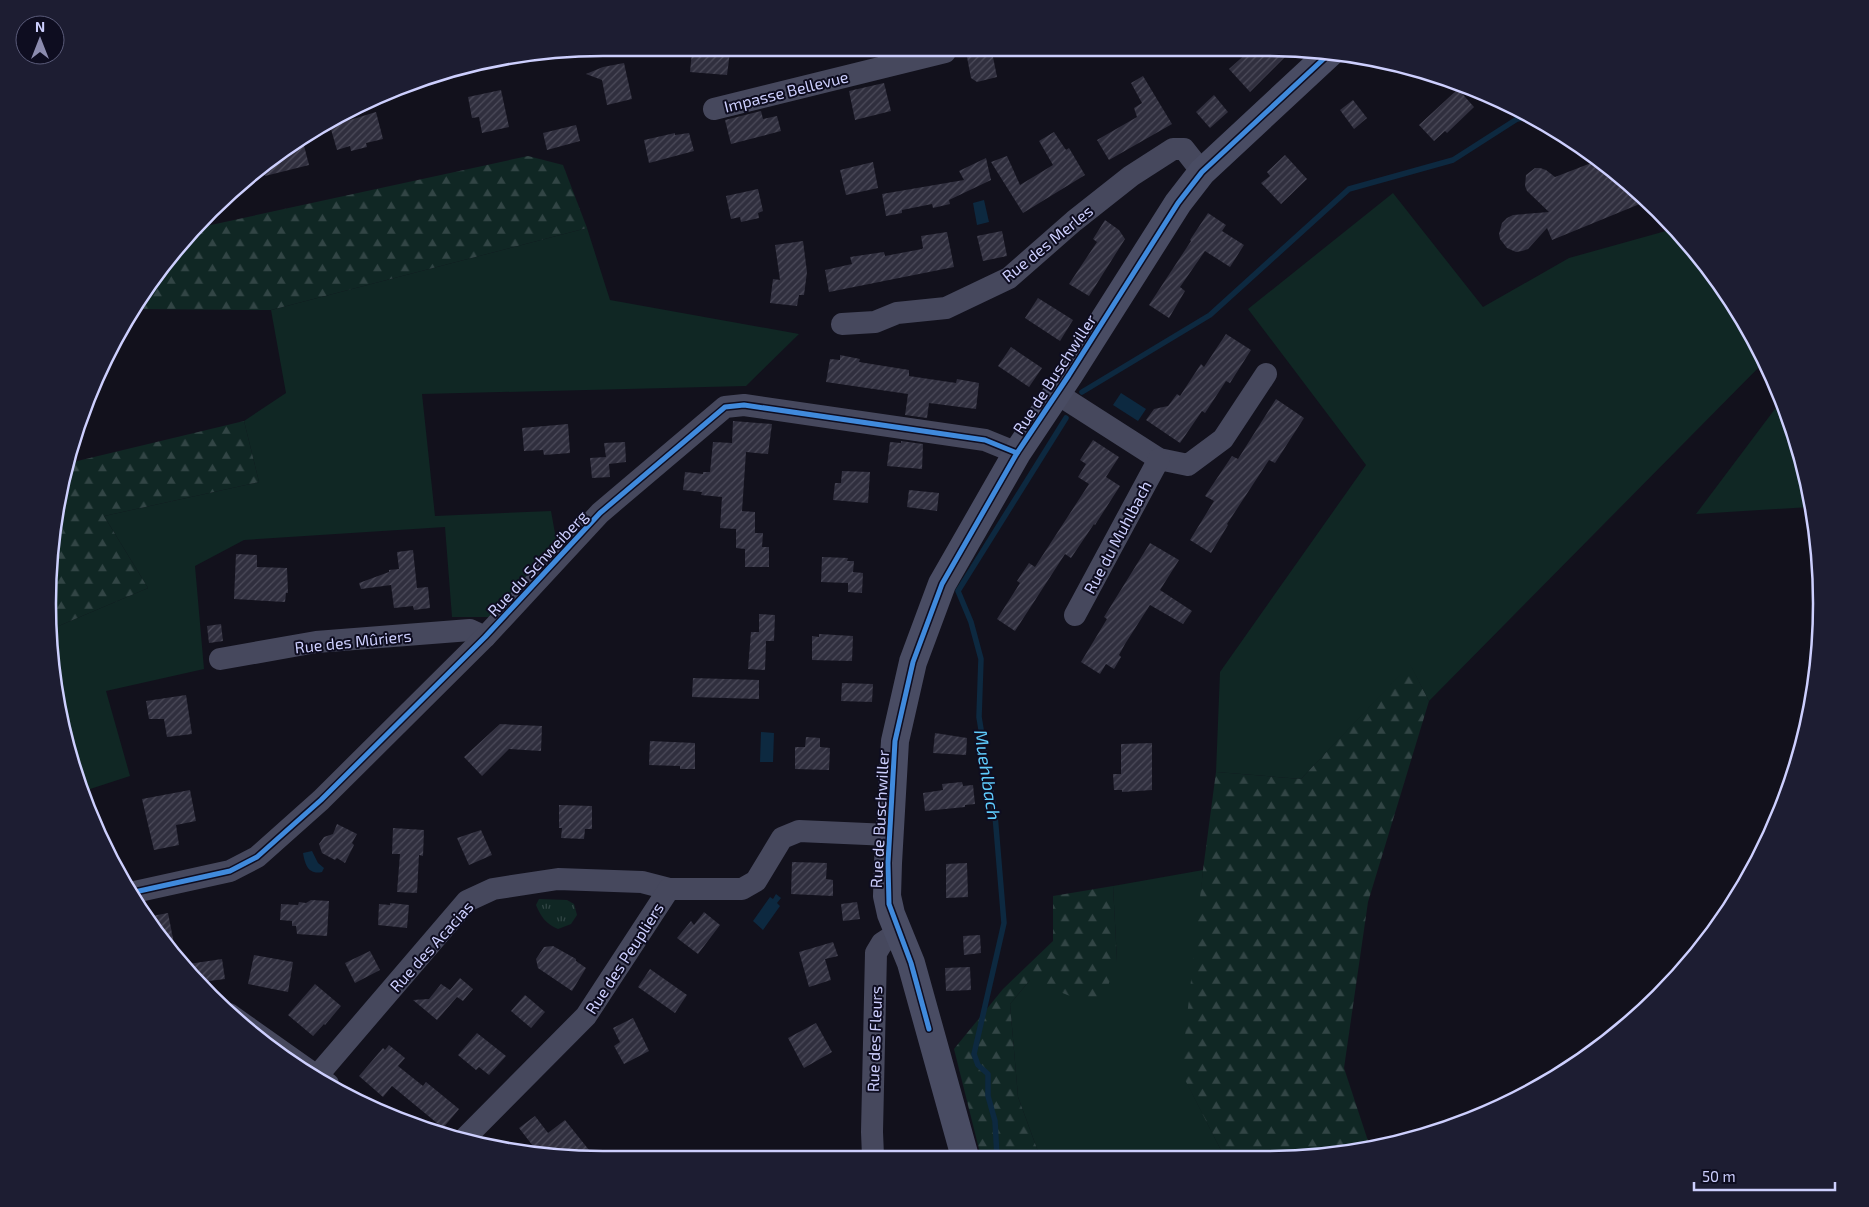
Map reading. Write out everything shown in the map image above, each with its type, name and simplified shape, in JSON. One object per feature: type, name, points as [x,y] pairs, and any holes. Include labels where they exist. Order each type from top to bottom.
[{"type":"street","name":"Impasse Bellevue","points":[[714,108],[928,56]]},
{"type":"street","name":"Rue de Buschwiller","points":[[963,1151],[912,963],[891,914],[887,896],[895,741],[913,662],[942,584],[1017,453],[1069,375],[1178,202],[1202,172],[1323,59]]},
{"type":"street","name":"Rue des Merles","points":[[842,324],[875,322],[897,314],[946,308],[1009,278],[1103,198],[1131,176],[1173,149],[1184,149],[1202,172]]},
{"type":"street","points":[[1056,393],[1159,459],[1188,465],[1224,440],[1266,374]]},
{"type":"street","name":"Rue du Schweiberg","points":[[138,891],[230,871],[257,857],[321,800],[485,637],[600,513],[726,408],[744,405],[985,440],[1017,453]]},
{"type":"street","name":"Rue du Muhlbach","points":[[1075,615],[1159,459]]},
{"type":"street","name":"Rue des Mûriers","points":[[220,659],[316,642],[470,630],[485,637]]},
{"type":"street","name":"Rue des Peupliers","points":[[469,1134],[586,1016],[669,889],[742,888],[756,881],[782,838],[799,830],[889,835]]},
{"type":"street","name":"Rue des Acacias","points":[[327,1075],[467,901],[493,889],[558,880],[642,882],[669,889]]},
{"type":"street","name":"Rue des Fleurs","points":[[873,1151],[876,953],[882,943],[899,932]]},
{"type":"green space","points":[[528,156],[563,165],[587,228],[271,310],[142,309],[169,270],[209,225]]},
{"type":"green space","points":[[1393,193],[1483,307],[1569,258],[1666,231],[1700,270],[1721,299],[1759,367],[1429,701],[1410,665],[1301,779],[1216,772],[1220,672],[1366,465],[1248,309]]},
{"type":"green space","points":[[587,228],[610,300],[799,334],[746,386],[422,394],[435,516],[551,511],[558,550],[499,617],[452,617],[445,527],[244,540],[195,566],[204,669],[106,691],[130,776],[89,789],[75,745],[67,710],[61,675],[57,627],[148,588],[104,516],[259,482],[244,421],[286,393],[271,310]]},
{"type":"green space","points":[[1776,407],[1794,462],[1804,507],[1696,514]]},
{"type":"green space","points":[[244,421],[259,482],[104,516],[148,588],[57,627],[57,568],[61,532],[75,462]]},
{"type":"green space","points":[[1410,664],[1429,701],[1368,902],[1344,1068],[1368,1141],[1301,1150],[1221,1151],[1181,1072],[1203,870],[1216,772],[1301,779]]},
{"type":"green space","points":[[1203,870],[1186,1081],[1221,1151],[1038,1151],[1018,1097],[1010,1004],[1030,980],[1117,961],[1113,886]]},
{"type":"green space","points":[[1113,886],[1117,961],[1100,1008],[1030,980],[1010,1004],[1018,1097],[1038,1151],[980,1151],[954,1049],[1003,989],[1053,941],[1053,896]]},
{"type":"green space","points":[[539,899],[567,900],[574,904],[577,915],[571,924],[558,929],[550,925],[542,917],[536,905]]},
{"type":"water","points":[[984,200],[989,222],[977,225],[973,203]]},
{"type":"water","points":[[1121,393],[1146,409],[1138,421],[1113,405]]},
{"type":"water","points":[[761,732],[774,733],[773,762],[760,762]]},
{"type":"water","points":[[312,851],[318,863],[324,868],[322,872],[313,872],[306,865],[303,853]]},
{"type":"water","points":[[776,894],[781,898],[777,903],[780,906],[763,930],[753,921],[770,897],[773,899]]},
{"type":"building","points":[[692,56],[729,56],[727,75],[690,72]]},
{"type":"building","points":[[967,56],[993,56],[997,77],[977,82],[971,78]]},
{"type":"building","points":[[1244,56],[1285,57],[1250,92],[1229,69]]},
{"type":"building","points":[[624,63],[632,99],[607,105],[602,80],[586,74],[603,67]]},
{"type":"building","points":[[1143,76],[1172,124],[1109,160],[1097,140],[1137,117],[1134,108],[1142,103],[1131,83]]},
{"type":"building","points":[[884,83],[891,111],[855,120],[849,91]]},
{"type":"building","points":[[501,90],[509,127],[482,133],[479,117],[472,118],[468,97]]},
{"type":"building","points":[[1456,91],[1461,93],[1474,107],[1447,133],[1445,131],[1434,141],[1419,125]]},
{"type":"building","points":[[1214,95],[1228,112],[1210,128],[1196,112]]},
{"type":"building","points":[[1353,100],[1367,118],[1354,129],[1340,110]]},
{"type":"building","points":[[761,111],[763,119],[777,116],[781,131],[731,144],[725,120]]},
{"type":"building","points":[[376,112],[383,139],[366,143],[367,147],[351,151],[350,146],[337,150],[331,129],[346,121]]},
{"type":"building","points":[[576,125],[580,141],[547,150],[543,133]]},
{"type":"building","points":[[1054,132],[1066,150],[1069,148],[1085,175],[1023,213],[991,162],[1007,156],[1020,185],[1053,165],[1039,141]]},
{"type":"building","points":[[675,133],[675,135],[689,133],[694,151],[649,163],[644,140]]},
{"type":"building","points":[[304,145],[309,165],[265,176],[264,174],[270,169]]},
{"type":"building","points":[[1285,155],[1307,179],[1281,204],[1261,183],[1270,176],[1267,172]]},
{"type":"building","points":[[986,158],[991,180],[949,200],[950,204],[933,208],[932,204],[902,210],[902,213],[886,216],[882,194],[964,180],[959,171]]},
{"type":"building","points":[[873,162],[878,188],[846,195],[840,170]]},
{"type":"building","points":[[1591,163],[1639,204],[1552,240],[1547,228],[1528,249],[1522,251],[1516,252],[1507,248],[1500,239],[1499,234],[1502,223],[1507,218],[1513,215],[1549,212],[1527,191],[1525,186],[1526,175],[1535,168],[1540,168],[1555,177]]},
{"type":"building","points":[[758,189],[763,211],[758,213],[759,218],[741,222],[740,217],[731,219],[726,196]]},
{"type":"building","points":[[1208,213],[1226,225],[1222,231],[1244,245],[1230,267],[1205,251],[1180,287],[1185,291],[1169,318],[1149,305]]},
{"type":"building","points":[[1105,220],[1119,230],[1125,239],[1089,296],[1069,284],[1097,242],[1093,239]]},
{"type":"building","points":[[1002,231],[1007,256],[983,261],[977,236]]},
{"type":"building","points":[[947,232],[954,267],[829,292],[825,270],[852,264],[850,257],[884,252],[885,256],[922,249],[921,236]]},
{"type":"building","points":[[803,241],[807,272],[804,295],[799,295],[797,306],[770,303],[773,279],[780,280],[775,245]]},
{"type":"building","points":[[1038,298],[1073,320],[1060,341],[1025,318]]},
{"type":"building","points":[[1226,334],[1251,350],[1230,383],[1226,381],[1205,413],[1202,411],[1180,443],[1146,420],[1154,409],[1168,406],[1177,394],[1180,396],[1201,364],[1204,367]]},
{"type":"building","points":[[1011,347],[1042,368],[1029,387],[998,366]]},
{"type":"building","points":[[840,355],[860,359],[859,362],[909,370],[909,376],[956,383],[957,379],[979,383],[976,409],[929,403],[927,418],[905,415],[908,394],[826,382],[830,359],[840,360]]},
{"type":"building","points":[[1276,399],[1304,418],[1275,463],[1269,460],[1227,524],[1211,553],[1190,540],[1214,501],[1205,496],[1232,456],[1238,459]]},
{"type":"building","points":[[733,421],[772,424],[768,454],[746,452],[742,511],[755,512],[755,533],[763,533],[762,547],[769,547],[769,567],[745,567],[745,549],[736,548],[736,529],[720,528],[722,497],[701,495],[702,492],[683,490],[685,472],[703,474],[703,472],[710,472],[713,442],[732,443]]},
{"type":"building","points":[[568,424],[570,453],[544,455],[543,450],[524,451],[522,428]]},
{"type":"building","points":[[1093,440],[1119,457],[1106,477],[1120,486],[1071,558],[1065,554],[1015,631],[997,619],[1020,583],[1017,581],[1029,563],[1035,567],[1089,484],[1078,477],[1086,464],[1080,460]]},
{"type":"building","points":[[901,441],[923,444],[922,469],[887,466],[890,442],[901,443]]},
{"type":"building","points":[[625,442],[626,462],[609,464],[610,477],[592,478],[590,458],[606,457],[604,443]]},
{"type":"building","points":[[842,471],[870,472],[868,503],[833,500],[835,483],[841,483]]},
{"type":"building","points":[[909,490],[939,493],[937,511],[907,507]]},
{"type":"building","points":[[1150,543],[1179,560],[1160,590],[1192,611],[1183,624],[1150,605],[1125,644],[1119,655],[1121,657],[1114,669],[1106,664],[1100,674],[1081,662],[1107,619],[1104,617]]},
{"type":"building","points":[[413,550],[417,588],[428,587],[430,608],[414,610],[413,606],[394,608],[391,585],[361,589],[359,583],[389,572],[389,570],[399,569],[397,552]]},
{"type":"building","points":[[236,554],[257,555],[257,567],[287,568],[288,593],[286,593],[285,602],[234,599]]},
{"type":"building","points":[[822,557],[848,558],[847,561],[854,561],[853,572],[863,573],[862,593],[848,592],[848,583],[821,582]]},
{"type":"building","points":[[759,614],[775,615],[774,641],[766,641],[765,670],[748,669],[751,632],[759,632]]},
{"type":"building","points":[[221,624],[223,641],[209,643],[207,626]]},
{"type":"building","points":[[819,634],[853,636],[852,661],[812,660],[812,636],[819,637]]},
{"type":"building","points":[[693,678],[759,680],[759,699],[692,697]]},
{"type":"building","points":[[842,683],[873,684],[872,702],[841,701]]},
{"type":"building","points":[[186,695],[192,734],[167,737],[164,719],[149,719],[146,701]]},
{"type":"building","points":[[500,724],[542,726],[541,751],[509,749],[482,776],[464,757]]},
{"type":"building","points":[[935,733],[967,738],[966,755],[933,753]]},
{"type":"building","points":[[806,737],[820,738],[820,747],[830,748],[829,770],[795,769],[795,747],[805,747]]},
{"type":"building","points":[[650,741],[695,743],[695,769],[680,769],[680,766],[649,765]]},
{"type":"building","points":[[1152,743],[1152,790],[1122,792],[1122,790],[1114,790],[1113,774],[1121,774],[1121,744]]},
{"type":"building","points":[[962,782],[963,786],[973,785],[975,804],[965,805],[965,807],[925,811],[923,793],[943,790],[942,784]]},
{"type":"building","points":[[190,790],[196,821],[176,825],[179,845],[154,850],[142,799]]},
{"type":"building","points":[[559,805],[592,806],[592,829],[585,829],[584,839],[561,838],[562,828],[559,828]]},
{"type":"building","points":[[337,824],[357,834],[345,863],[322,853],[319,844],[324,837],[333,834]]},
{"type":"building","points":[[393,828],[424,830],[423,856],[419,855],[417,893],[397,892],[400,854],[392,854]]},
{"type":"building","points":[[481,830],[492,855],[469,865],[457,838]]},
{"type":"building","points":[[792,862],[827,863],[826,879],[833,880],[833,896],[791,894]]},
{"type":"building","points":[[967,863],[968,897],[946,898],[946,864]]},
{"type":"building","points":[[311,900],[329,901],[327,936],[297,934],[296,926],[292,926],[292,921],[280,920],[281,904],[298,905],[299,902],[306,903]]},
{"type":"building","points":[[857,902],[860,919],[843,921],[841,904]]},
{"type":"building","points":[[390,903],[409,905],[407,928],[378,925],[379,904],[390,905]]},
{"type":"building","points":[[704,912],[720,925],[698,954],[677,938],[691,921],[694,925]]},
{"type":"building","points":[[168,913],[174,943],[169,937],[154,916]]},
{"type":"building","points":[[980,935],[981,953],[964,955],[963,936]]},
{"type":"building","points":[[833,942],[838,956],[825,959],[831,980],[809,987],[799,952]]},
{"type":"building","points":[[553,946],[576,959],[586,968],[572,991],[538,968],[536,959],[544,947]]},
{"type":"building","points":[[370,951],[380,970],[355,983],[345,963]]},
{"type":"building","points":[[254,955],[293,962],[288,992],[248,984]]},
{"type":"building","points":[[222,959],[225,979],[209,981],[192,964]]},
{"type":"building","points":[[970,967],[971,990],[946,991],[945,968]]},
{"type":"building","points":[[650,969],[687,995],[675,1013],[638,987]]},
{"type":"building","points":[[460,978],[473,989],[463,1001],[457,997],[437,1020],[413,1000],[429,999],[441,984],[450,990]]},
{"type":"building","points":[[315,984],[341,1006],[313,1036],[288,1015]]},
{"type":"building","points":[[525,995],[545,1012],[531,1028],[511,1011]]},
{"type":"building","points":[[633,1018],[649,1051],[624,1064],[614,1046],[620,1042],[613,1028]]},
{"type":"building","points":[[816,1023],[832,1052],[804,1068],[788,1038]]},
{"type":"building","points":[[477,1033],[506,1056],[489,1075],[479,1067],[476,1070],[458,1055]]},
{"type":"building","points":[[389,1045],[405,1058],[398,1066],[423,1086],[426,1082],[459,1109],[444,1127],[440,1126],[392,1086],[383,1097],[359,1076],[383,1048],[385,1050]]},
{"type":"building","points":[[535,1116],[548,1133],[565,1120],[589,1151],[533,1146],[519,1128]]},
{"type":"waterway","points":[[1082,392],[1210,315],[1349,189],[1453,160],[1518,119]]},
{"type":"waterway","name":"Muehlbach","points":[[997,1151],[995,1121],[988,1096],[988,1074],[978,1065],[974,1054],[1004,923],[995,815],[979,717],[981,659],[971,622],[958,591],[1066,418]]},
{"type":"cycle path","points":[[929,1029],[911,963],[889,904],[888,863],[895,741],[913,662],[942,584],[1017,453],[1178,203],[1202,172],[1323,59]]},
{"type":"cycle path","points":[[138,891],[230,871],[257,857],[321,800],[485,637],[600,513],[725,407],[744,405],[985,440],[1017,453]]}]
